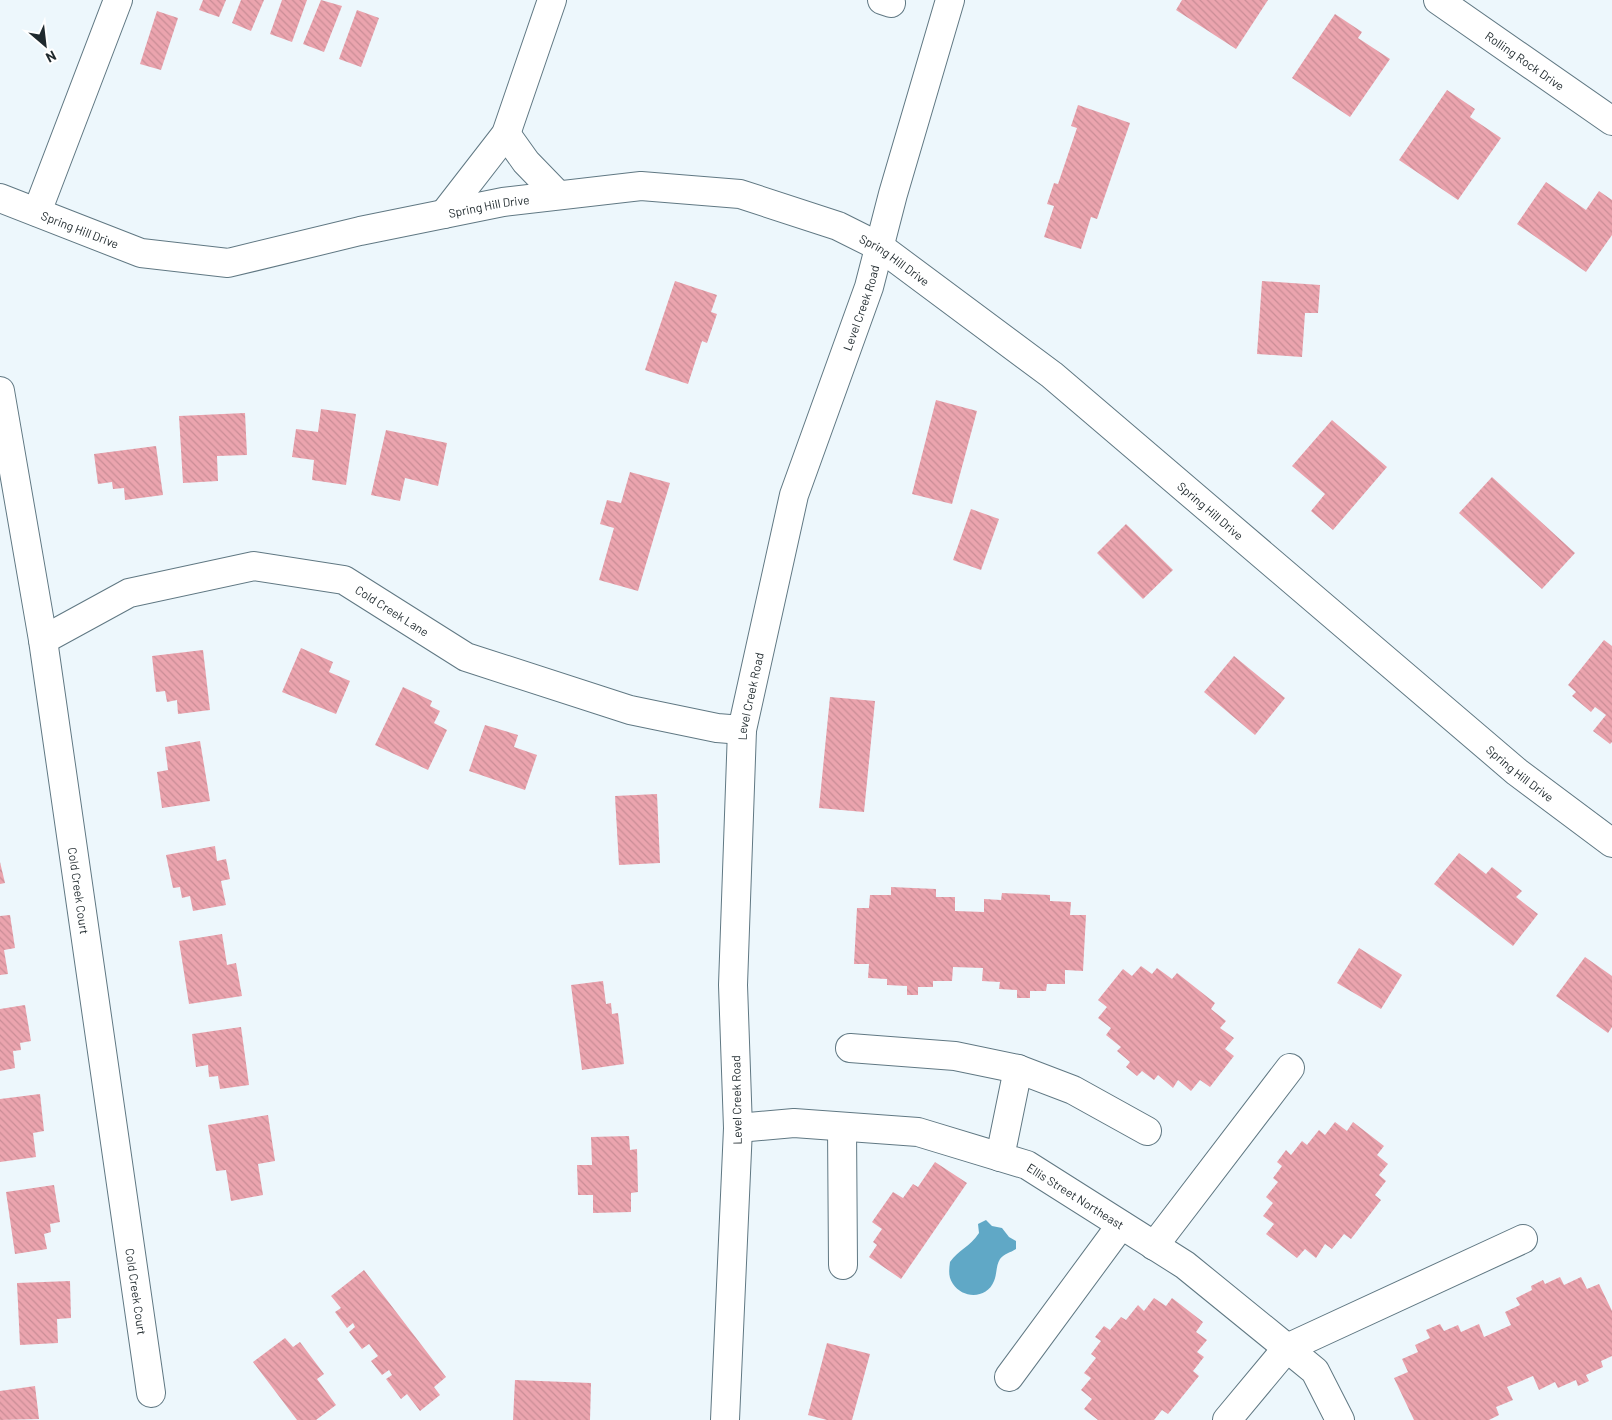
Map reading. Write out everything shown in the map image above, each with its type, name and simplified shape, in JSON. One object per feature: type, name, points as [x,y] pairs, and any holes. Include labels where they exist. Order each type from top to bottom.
[{"type":"street","points":[[37,212],[118,0]]},
{"type":"street","points":[[444,214],[506,134],[552,0]]},
{"type":"street","name":"Level Creek Road","points":[[725,1420],[738,1128],[733,985],[742,730],[794,495],[870,287],[893,194],[950,0]]},
{"type":"street","name":"Rolling Rock Drive","points":[[1438,0],[1612,121]]},
{"type":"street","points":[[506,134],[526,162],[558,195]]},
{"type":"street","name":"Spring Hill Drive","points":[[0,198],[141,253],[228,262],[504,202],[641,186],[740,194],[838,226],[880,247],[1052,375],[1517,772],[1612,843]]},
{"type":"street","name":"Cold Creek Court","points":[[0,391],[43,640],[151,1393]]},
{"type":"street","name":"Cold Creek Lane","points":[[43,640],[129,593],[254,566],[344,580],[466,657],[630,710],[717,728],[742,730]]},
{"type":"street","points":[[850,1048],[955,1056],[1018,1069],[1073,1090],[1147,1131]]},
{"type":"street","points":[[1154,1246],[1290,1068]]},
{"type":"street","points":[[1000,1157],[1018,1069]]},
{"type":"street","name":"Ellis Street Northeast","points":[[738,1128],[794,1123],[918,1132],[1027,1165],[1185,1265],[1287,1348],[1315,1371],[1340,1420]]},
{"type":"street","points":[[842,1127],[843,1266]]},
{"type":"street","points":[[1009,1377],[1122,1225]]},
{"type":"street","points":[[1227,1420],[1287,1348],[1523,1239]]},
{"type":"water","points":[[986,1220],[992,1226],[1002,1228],[1009,1237],[1016,1241],[1016,1249],[1000,1259],[991,1287],[981,1294],[969,1294],[957,1289],[951,1281],[949,1273],[950,1262],[979,1233],[978,1224]]},
{"type":"building","points":[[203,0],[226,0],[219,17],[199,10]]},
{"type":"building","points":[[241,0],[264,0],[251,31],[232,23]]},
{"type":"building","points":[[282,0],[307,0],[292,42],[270,34]]},
{"type":"building","points":[[321,0],[342,6],[324,52],[303,44]]},
{"type":"building","points":[[1182,0],[1268,0],[1236,49],[1176,10]]},
{"type":"building","points":[[357,10],[379,18],[361,67],[339,59]]},
{"type":"building","points":[[157,11],[178,18],[161,70],[140,64]]},
{"type":"building","points":[[1335,14],[1362,32],[1358,38],[1390,59],[1350,117],[1292,78]]},
{"type":"building","points":[[1447,90],[1475,109],[1470,117],[1501,138],[1458,200],[1399,160]]},
{"type":"building","points":[[1078,105],[1130,123],[1097,219],[1091,217],[1081,249],[1044,237],[1054,206],[1047,204],[1054,183],[1058,184],[1077,128],[1071,126]]},
{"type":"building","points":[[1546,182],[1586,210],[1599,191],[1612,200],[1612,235],[1586,272],[1517,224]]},
{"type":"building","points":[[675,281],[717,295],[711,312],[717,314],[707,343],[702,341],[688,384],[645,370]]},
{"type":"building","points":[[1262,281],[1320,285],[1318,313],[1305,313],[1302,357],[1257,354]]},
{"type":"building","points":[[936,400],[977,411],[952,504],[912,494]]},
{"type":"building","points":[[321,409],[356,414],[346,485],[312,480],[314,460],[292,457],[296,429],[318,432]]},
{"type":"building","points":[[245,413],[247,455],[217,456],[218,481],[183,483],[179,416]]},
{"type":"building","points":[[1332,420],[1387,467],[1333,530],[1311,511],[1325,494],[1292,466]]},
{"type":"building","points":[[386,430],[447,443],[438,486],[405,478],[400,501],[371,495]]},
{"type":"building","points":[[156,446],[163,495],[125,500],[124,488],[113,489],[112,482],[98,484],[94,454]]},
{"type":"building","points":[[630,472],[670,483],[638,591],[599,580],[614,528],[600,524],[607,500],[621,503]]},
{"type":"building","points":[[1492,477],[1575,553],[1542,589],[1459,513]]},
{"type":"building","points":[[971,509],[999,519],[981,570],[953,560]]},
{"type":"building","points":[[1126,524],[1173,570],[1143,599],[1097,553]]},
{"type":"building","points":[[1604,640],[1612,646],[1612,742],[1610,744],[1593,731],[1606,715],[1595,707],[1591,712],[1572,696],[1576,692],[1568,685]]},
{"type":"building","points":[[301,648],[333,662],[329,672],[350,681],[336,714],[282,692]]},
{"type":"building","points":[[203,650],[210,710],[178,714],[177,700],[167,702],[165,691],[156,692],[152,656]]},
{"type":"building","points":[[1234,656],[1285,698],[1255,735],[1204,692]]},
{"type":"building","points":[[403,687],[432,701],[430,706],[440,711],[434,723],[447,730],[428,770],[375,745]]},
{"type":"building","points":[[830,697],[875,701],[864,812],[819,808]]},
{"type":"building","points":[[485,725],[518,735],[514,747],[537,755],[525,790],[469,771]]},
{"type":"building","points":[[200,741],[210,801],[162,808],[157,772],[168,770],[165,747]]},
{"type":"building","points":[[657,794],[660,863],[619,865],[615,796]]},
{"type":"building","points":[[215,846],[217,861],[226,859],[230,879],[221,881],[226,905],[193,911],[190,896],[182,898],[180,887],[173,888],[166,855]]},
{"type":"building","points":[[1459,853],[1486,874],[1492,867],[1522,891],[1516,897],[1538,914],[1513,946],[1434,884]]},
{"type":"building","points":[[0,862],[5,883],[0,884]]},
{"type":"building","points":[[891,887],[936,889],[936,897],[955,897],[955,911],[984,912],[984,899],[1001,900],[1002,893],[1050,895],[1050,901],[1071,902],[1070,915],[1086,915],[1083,971],[1065,970],[1065,984],[1047,984],[1046,991],[1030,991],[1030,998],[1017,998],[1017,990],[999,989],[1000,982],[982,981],[983,968],[953,967],[952,981],[933,981],[933,987],[918,987],[918,995],[907,995],[907,986],[887,985],[887,979],[868,978],[869,964],[854,964],[857,908],[869,908],[870,895],[891,895]]},
{"type":"building","points":[[10,915],[15,948],[4,950],[8,974],[0,975],[0,916]]},
{"type":"building","points":[[222,934],[227,965],[236,963],[242,996],[189,1004],[179,941]]},
{"type":"building","points":[[1359,948],[1402,975],[1381,1009],[1337,983]]},
{"type":"building","points":[[1585,957],[1612,976],[1612,1027],[1608,1033],[1556,996]]},
{"type":"building","points":[[1141,966],[1152,974],[1157,968],[1172,979],[1177,973],[1215,1003],[1211,1009],[1226,1021],[1220,1028],[1234,1038],[1225,1049],[1234,1056],[1210,1087],[1200,1080],[1191,1091],[1178,1080],[1173,1088],[1158,1075],[1154,1080],[1142,1071],[1137,1076],[1126,1067],[1130,1062],[1117,1051],[1121,1047],[1106,1035],[1111,1028],[1098,1018],[1107,1007],[1098,1000],[1123,969],[1132,976]]},
{"type":"building","points":[[603,981],[606,1004],[611,1003],[612,1014],[618,1013],[624,1064],[582,1070],[571,985]]},
{"type":"building","points":[[25,1005],[31,1041],[20,1043],[21,1050],[13,1051],[15,1068],[0,1071],[0,1009]]},
{"type":"building","points":[[241,1027],[249,1085],[220,1089],[218,1076],[209,1077],[208,1065],[196,1067],[192,1034]]},
{"type":"building","points":[[40,1094],[44,1131],[33,1133],[36,1157],[0,1162],[0,1099]]},
{"type":"building","points":[[268,1115],[275,1161],[258,1164],[263,1195],[231,1201],[226,1170],[216,1171],[208,1125]]},
{"type":"building","points":[[1335,1122],[1347,1131],[1353,1122],[1384,1146],[1377,1155],[1388,1164],[1379,1175],[1386,1181],[1375,1195],[1381,1200],[1351,1239],[1344,1234],[1332,1249],[1325,1244],[1316,1258],[1305,1249],[1297,1258],[1266,1234],[1274,1224],[1263,1216],[1273,1203],[1266,1197],[1278,1182],[1273,1178],[1282,1166],[1277,1162],[1286,1150],[1291,1155],[1302,1141],[1307,1145],[1319,1130],[1325,1135]]},
{"type":"building","points":[[629,1136],[630,1150],[637,1149],[638,1192],[631,1193],[631,1212],[593,1213],[593,1195],[578,1195],[577,1165],[592,1165],[591,1137]]},
{"type":"building","points":[[935,1162],[967,1183],[901,1279],[869,1257],[877,1245],[873,1242],[882,1229],[872,1222],[893,1192],[903,1198],[913,1184],[918,1187]]},
{"type":"building","points":[[54,1185],[60,1222],[50,1224],[51,1232],[44,1234],[47,1249],[15,1254],[6,1192]]},
{"type":"building","points":[[364,1270],[446,1377],[434,1387],[440,1395],[420,1411],[407,1394],[401,1399],[386,1379],[392,1375],[389,1370],[382,1375],[371,1361],[378,1356],[369,1344],[362,1349],[349,1332],[355,1327],[353,1323],[347,1328],[335,1312],[341,1308],[331,1296]]},
{"type":"building","points":[[1560,1277],[1564,1285],[1581,1277],[1587,1289],[1599,1284],[1612,1311],[1612,1356],[1601,1361],[1603,1367],[1586,1375],[1589,1381],[1578,1386],[1576,1380],[1558,1388],[1555,1382],[1539,1390],[1533,1376],[1507,1387],[1513,1400],[1496,1407],[1499,1415],[1489,1420],[1414,1420],[1394,1378],[1408,1372],[1402,1359],[1418,1352],[1415,1345],[1430,1338],[1426,1330],[1440,1324],[1444,1331],[1458,1325],[1461,1332],[1479,1324],[1484,1337],[1511,1325],[1505,1312],[1520,1305],[1516,1298],[1532,1290],[1531,1286],[1543,1280],[1545,1284]]},
{"type":"building","points":[[70,1281],[71,1318],[57,1319],[58,1343],[20,1345],[17,1283]]},
{"type":"building","points":[[1154,1298],[1166,1306],[1172,1298],[1203,1322],[1196,1332],[1207,1340],[1197,1352],[1204,1357],[1193,1371],[1199,1376],[1168,1414],[1162,1410],[1154,1420],[1098,1420],[1084,1409],[1092,1399],[1081,1390],[1091,1378],[1084,1373],[1096,1358],[1091,1354],[1101,1341],[1095,1337],[1104,1326],[1110,1330],[1121,1317],[1126,1320],[1138,1305],[1144,1311]]},
{"type":"building","points":[[285,1338],[293,1347],[300,1342],[324,1374],[317,1379],[336,1405],[316,1420],[297,1420],[253,1362]]},
{"type":"building","points":[[827,1343],[870,1354],[852,1420],[827,1420],[808,1415]]},
{"type":"building","points":[[515,1380],[591,1383],[590,1420],[513,1420]]},
{"type":"building","points":[[35,1386],[39,1419],[0,1420],[0,1391]]}]
